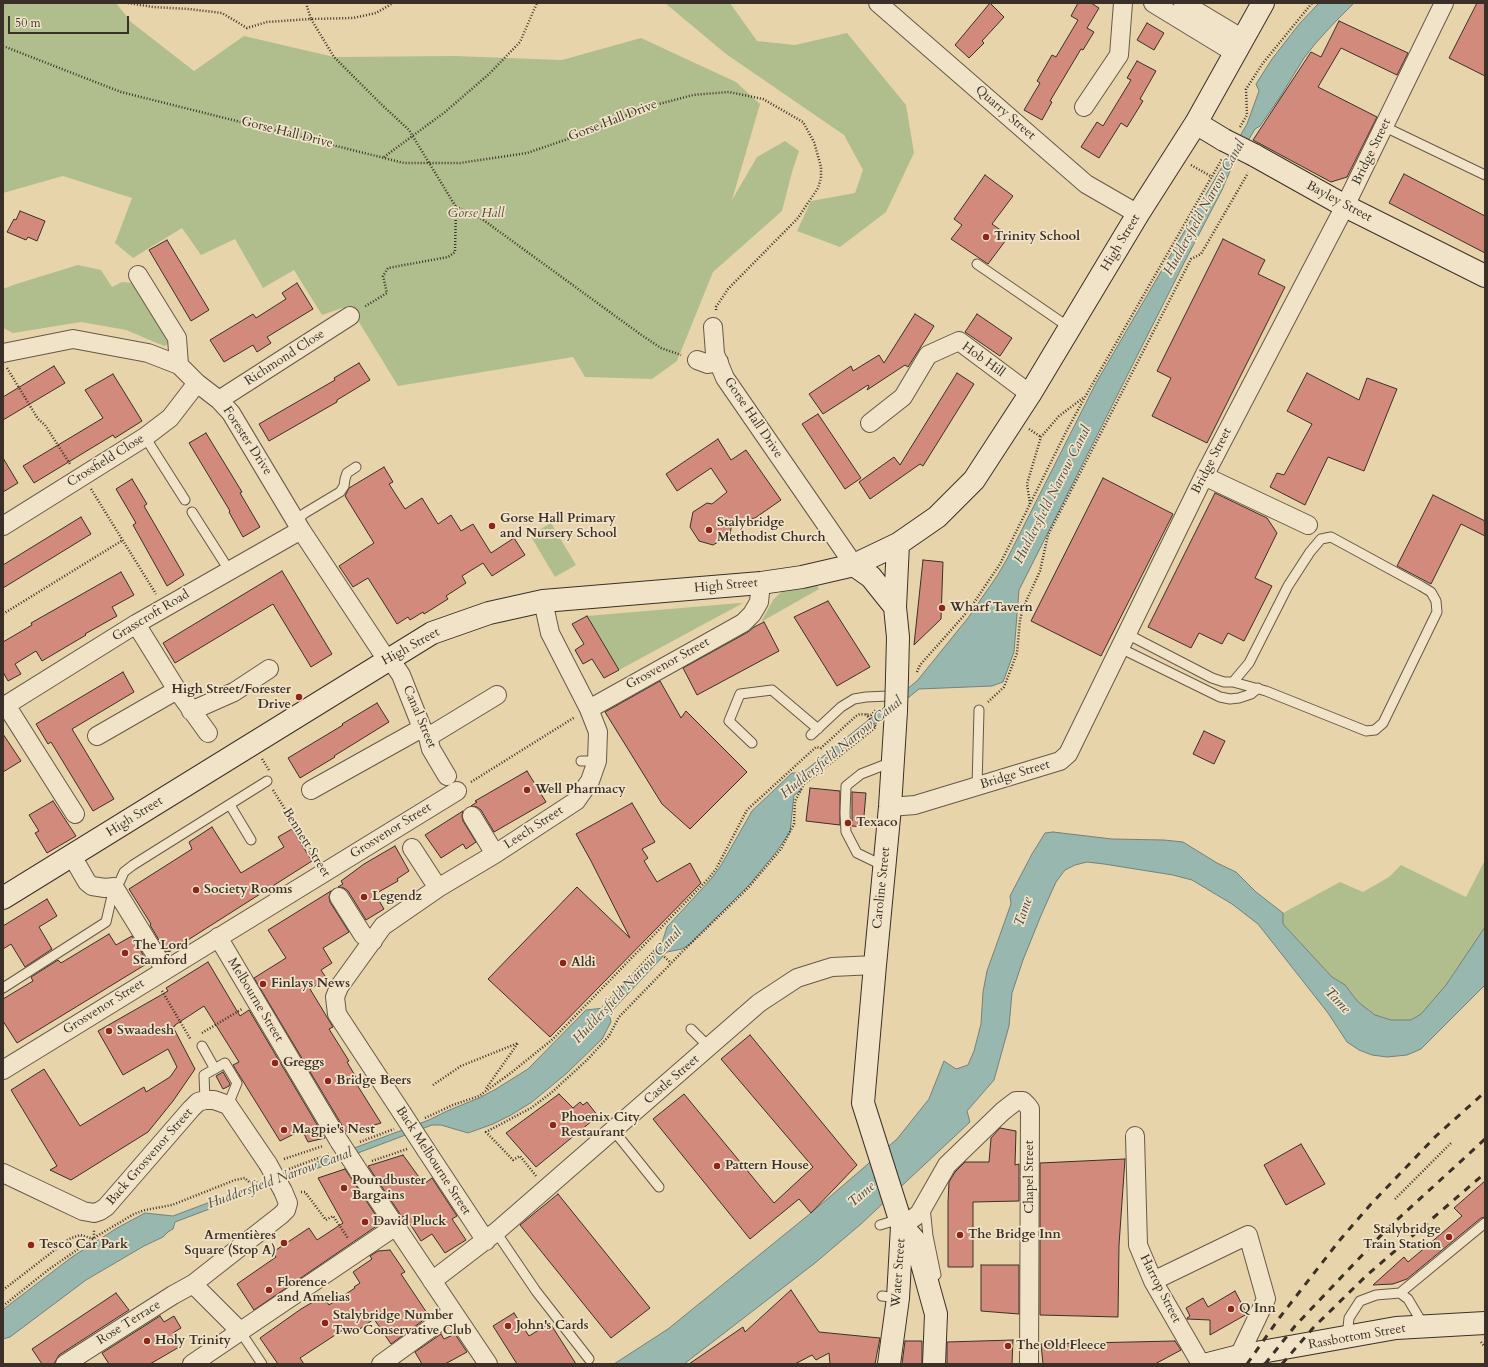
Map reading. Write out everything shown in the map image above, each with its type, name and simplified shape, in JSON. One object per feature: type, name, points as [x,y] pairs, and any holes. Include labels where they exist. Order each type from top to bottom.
[{"type":"main road","name":"High Street","points":[[3,898],[432,633],[489,613],[543,601],[761,583],[802,577],[854,565],[898,544],[937,517],[974,480],[1030,394],[1138,214],[1196,123],[1263,3]]},
{"type":"main road","name":"Bayley Street","points":[[1196,123],[1345,206],[1485,276]]},
{"type":"main road","name":"Caroline Street","points":[[894,1217],[877,1149],[863,1102],[893,761],[898,638],[895,607],[898,544]]},
{"type":"main road","points":[[854,565],[871,576],[895,607]]},
{"type":"main road","points":[[894,1217],[916,1242],[928,1284],[936,1314],[934,1364]]},
{"type":"main road","name":"Water Street","points":[[889,1364],[890,1297],[894,1217]]},
{"type":"main road","name":"Rassbottom Street","points":[[1208,1364],[1239,1356],[1396,1328],[1485,1324]]},
{"type":"street","name":"Quarry Street","points":[[878,3],[1086,184],[1138,214]]},
{"type":"street","points":[[1084,107],[1119,55],[1123,3]]},
{"type":"street","points":[[1153,3],[1239,46]]},
{"type":"street","points":[[1183,3],[1239,46]]},
{"type":"street","name":"Bridge Street","points":[[890,807],[915,805],[1060,761],[1068,754],[1204,476],[1345,206],[1444,3]]},
{"type":"street","points":[[138,275],[177,338],[179,365]]},
{"type":"street","name":"Richmond Close","points":[[219,400],[350,316]]},
{"type":"street","name":"Gorse Hall Drive","points":[[713,327],[715,354],[725,378],[854,565]]},
{"type":"street","name":"Forester Drive","points":[[5,360],[73,338],[148,353],[179,365],[197,383],[219,400],[231,413],[298,525],[389,660]]},
{"type":"street","name":"Hob Hill","points":[[870,423],[903,397],[928,355],[960,341],[1030,394]]},
{"type":"street","points":[[697,360],[708,364],[719,362]]},
{"type":"street","name":"Crossfield Close","points":[[3,526],[145,437],[170,418],[197,383]]},
{"type":"street","points":[[1204,476],[1308,525]]},
{"type":"street","name":"Grasscroft Road","points":[[5,706],[136,624],[229,570],[298,525]]},
{"type":"street","name":"Grosvenor Street","points":[[589,709],[743,623],[752,614],[759,602],[761,583]]},
{"type":"street","name":"Leech Street","points":[[335,997],[340,987],[383,926],[438,888],[495,854],[576,800],[590,781],[589,761],[598,732],[589,709],[550,633],[543,601]]},
{"type":"street","points":[[136,624],[177,690],[208,733]]},
{"type":"street","name":"Canal Street","points":[[389,660],[401,675],[431,749],[452,783]]},
{"type":"street","points":[[191,711],[234,692],[269,669]]},
{"type":"street","points":[[96,736],[177,690]]},
{"type":"street","points":[[311,790],[497,695]]},
{"type":"street","points":[[5,706],[75,814]]},
{"type":"street","name":"Grosvenor Street","points":[[3,1070],[324,872],[452,783]]},
{"type":"street","points":[[472,816],[495,854]]},
{"type":"street","points":[[412,848],[438,888]]},
{"type":"street","points":[[72,856],[87,882],[92,886],[106,888],[114,887],[159,974]]},
{"type":"street","points":[[339,897],[363,935],[373,941]]},
{"type":"street","name":"Melbourne Street","points":[[218,937],[339,1141],[453,1312],[482,1362]]},
{"type":"street","name":"Castle Street","points":[[432,1281],[491,1236],[760,1003],[797,978],[832,966],[875,965]]},
{"type":"street","name":"Back Melbourne Street","points":[[335,997],[337,1014],[397,1119],[426,1150],[491,1236]]},
{"type":"street","name":"Back Grosvenor Street","points":[[3,1173],[83,1211],[94,1213],[106,1207],[198,1102],[214,1100],[228,1105]]},
{"type":"street","name":"Water Street","points":[[894,1217],[919,1214],[947,1166],[1002,1111],[1016,1101],[1023,1101],[1030,1109]]},
{"type":"street","points":[[228,1105],[268,1164],[288,1203],[286,1210],[193,1284],[240,1331]]},
{"type":"street","name":"Chapel Street","points":[[1029,1364],[1030,1109]]},
{"type":"street","name":"Harrop Street","points":[[1134,1136],[1138,1245],[1153,1281],[1200,1364]]},
{"type":"street","points":[[192,1364],[396,1226]]},
{"type":"street","points":[[1153,1281],[1248,1235],[1266,1299],[1239,1356]]},
{"type":"street","name":"Rose Terrace","points":[[65,1364],[173,1295],[193,1284]]},
{"type":"street","points":[[381,1364],[453,1312]]},
{"type":"lane","points":[[1384,127],[1485,176]]},
{"type":"lane","points":[[977,264],[1070,328]]},
{"type":"lane","points":[[145,437],[185,500]]},
{"type":"lane","points":[[298,525],[340,492],[344,486],[348,473],[356,467]]},
{"type":"lane","points":[[192,512],[229,570]]},
{"type":"lane","points":[[1123,641],[1212,678],[1224,682],[1233,682],[1258,688],[1366,731],[1375,730],[1383,723],[1418,653],[1437,612],[1436,601],[1431,592],[1331,537],[1321,539],[1310,552],[1288,586],[1249,663],[1233,682]]},
{"type":"lane","points":[[1123,641],[1220,697],[1230,699],[1239,698],[1251,694],[1258,688]]},
{"type":"lane","points":[[752,743],[729,721],[740,694],[772,690],[814,732],[841,707],[854,700],[896,693]]},
{"type":"lane","points":[[977,786],[978,710]]},
{"type":"lane","points":[[884,866],[857,853],[846,832],[846,786],[861,774],[893,761]]},
{"type":"lane","points":[[3,988],[106,922],[114,887],[120,881],[124,872],[266,781]]},
{"type":"lane","points":[[230,805],[251,840]]},
{"type":"lane","points":[[691,1028],[709,1048]]},
{"type":"lane","points":[[202,1046],[215,1069]]},
{"type":"lane","points":[[205,1100],[204,1075],[225,1063],[237,1083],[228,1105]]},
{"type":"lane","points":[[614,1131],[659,1187]]},
{"type":"lane","points":[[925,1203],[928,1236],[936,1276],[928,1284]]},
{"type":"lane","points":[[1347,1337],[1349,1318],[1360,1301],[1376,1295],[1400,1293],[1485,1223]]},
{"type":"lane","name":"Back Melbourne Street","points":[[491,1236],[589,1359]]},
{"type":"lane","points":[[1400,1293],[1408,1299],[1424,1327]]},
{"type":"lane","points":[[240,1331],[262,1364]]},
{"type":"path","points":[[128,3],[152,7],[222,13],[248,28],[266,22],[353,18],[376,13],[393,3]]},
{"type":"path","points":[[306,3],[311,19],[334,57],[409,130],[456,207],[455,252],[448,257],[388,268],[383,276],[387,293],[350,316]]},
{"type":"path","points":[[384,157],[445,112],[489,74],[520,42],[536,3]]},
{"type":"path","points":[[867,716],[871,715],[896,693],[969,610],[1000,564],[1085,397],[1212,177],[1229,142],[1247,115],[1246,89],[1263,63],[1312,3]]},
{"type":"path","name":"Gorse Hall Drive","points":[[3,46],[121,92],[404,162],[460,162],[527,153],[594,130],[640,109],[693,95],[729,92],[763,99],[804,122],[814,142],[821,167],[821,178],[818,188],[798,218],[728,289],[716,307],[713,327]]},
{"type":"path","points":[[1175,156],[1212,177]]},
{"type":"path","points":[[978,710],[1004,687],[1017,653],[1020,620],[1023,608],[1040,571],[1048,535],[1191,259],[1201,254],[1256,156]]},
{"type":"path","points":[[456,207],[482,219],[661,348],[697,360]]},
{"type":"path","points":[[5,360],[38,419],[45,425],[81,477],[123,540],[164,608]]},
{"type":"path","points":[[1030,506],[1027,484],[1041,437],[1059,416],[1085,397]]},
{"type":"path","points":[[3,614],[123,540]]},
{"type":"path","points":[[452,783],[589,709]]},
{"type":"path","points":[[429,1117],[453,1105],[479,1096],[553,1039],[709,878],[716,869],[747,810],[816,747],[821,748],[856,716],[860,714],[867,716],[876,727],[804,784],[796,801],[794,824],[781,849],[748,888],[619,1017],[609,1036],[582,1065],[551,1093],[531,1108],[486,1132],[513,1160],[520,1156],[546,1189]]},
{"type":"path","points":[[252,744],[273,777],[266,781]]},
{"type":"path","name":"Bennett Street","points":[[266,781],[324,872]]},
{"type":"path","points":[[603,1007],[656,949],[672,963]]},
{"type":"path","points":[[159,974],[191,1040],[256,1001]]},
{"type":"path","points":[[433,1085],[461,1066],[518,1043],[484,1092]]},
{"type":"path","points":[[397,1119],[397,1131]]},
{"type":"path","points":[[268,1164],[339,1141]]},
{"type":"path","points":[[1395,1199],[1452,1142]]},
{"type":"path","points":[[356,1167],[409,1148],[405,1143]]},
{"type":"path","points":[[3,1306],[48,1270],[134,1214],[145,1210],[172,1205],[235,1180],[245,1178],[250,1183],[256,1182]]},
{"type":"path","points":[[305,1192],[326,1220],[333,1216],[358,1252]]},
{"type":"path","points":[[3,1290],[69,1239],[80,1235],[94,1239]]},
{"type":"green space","name":"Gorse Hall","points":[[3,3],[116,3],[131,22],[194,71],[244,36],[334,57],[455,56],[562,60],[641,38],[736,82],[760,104],[732,200],[757,157],[785,141],[799,151],[782,211],[713,272],[677,361],[652,379],[585,377],[573,357],[398,386],[351,309],[342,308],[322,315],[294,270],[263,288],[235,239],[201,255],[182,228],[133,258],[115,243],[132,198],[63,176],[3,193]]},
{"type":"green space","points":[[665,3],[730,3],[757,41],[795,45],[847,33],[906,105],[914,153],[886,212],[840,247],[797,231],[811,201],[855,193],[863,170],[844,135],[726,54]]},
{"type":"green space","points":[[78,265],[101,270],[112,287],[122,282],[135,283],[160,318],[169,344],[164,346],[126,330],[81,322],[13,333],[3,328],[3,289]]},
{"type":"green space","points":[[551,523],[576,565],[555,577],[530,535]]},
{"type":"green space","points":[[816,584],[819,589],[761,622],[773,600],[784,589]]},
{"type":"green space","points":[[740,603],[743,603],[619,670],[587,616]]},
{"type":"green space","points":[[1485,860],[1485,927],[1446,985],[1421,1014],[1411,1020],[1391,1020],[1375,1015],[1358,1002],[1345,985],[1332,977],[1283,924],[1283,913],[1340,882],[1363,892],[1389,877],[1401,865],[1466,897]]},
{"type":"water","name":"Huddersfield Narrow Canal","points":[[1319,3],[1354,3],[1334,23],[1304,58],[1260,126],[1255,129],[1230,171],[1222,190],[1019,590],[1014,652],[1003,682],[992,686],[919,689],[801,784],[801,791],[794,795],[790,832],[777,851],[751,883],[689,945],[682,949],[667,952],[609,1014],[611,1022],[602,1039],[567,1073],[532,1102],[493,1124],[468,1133],[441,1125],[432,1125],[175,1222],[173,1229],[163,1237],[144,1246],[86,1280],[10,1337],[3,1339],[3,1311],[5,1308],[72,1257],[117,1228],[145,1213],[173,1216],[429,1120],[479,1098],[528,1069],[586,1010],[604,1008],[661,946],[667,927],[720,867],[752,811],[792,773],[800,773],[806,770],[917,681],[968,618],[1007,559],[1096,383],[1247,124],[1259,91],[1256,84],[1272,59],[1300,23]]},
{"type":"water","name":"Tame","points":[[1053,832],[1112,839],[1183,842],[1217,863],[1236,872],[1256,892],[1283,913],[1283,924],[1332,977],[1345,985],[1358,1002],[1375,1015],[1391,1020],[1411,1020],[1421,1014],[1446,985],[1485,927],[1485,985],[1421,1049],[1407,1055],[1387,1057],[1372,1055],[1359,1050],[1347,1042],[1328,1013],[1258,924],[1232,904],[1192,880],[1173,875],[1087,862],[1075,865],[1065,870],[1056,882],[1042,913],[1023,960],[1012,993],[1009,1026],[994,1080],[967,1111],[970,1122],[861,1224],[815,1263],[684,1364],[614,1364],[668,1329],[811,1213],[897,1139],[929,1099],[944,1061],[956,1069],[968,1065],[974,1051],[981,1024],[983,992],[987,971],[1011,904],[1010,896],[1045,833]]},
{"type":"building","points":[[990,3],[1004,17],[982,41],[984,43],[969,58],[955,45]]},
{"type":"building","points":[[1078,3],[1091,3],[1099,8],[1087,28],[1094,32],[1083,50],[1081,49],[1050,101],[1052,102],[1042,120],[1024,110],[1040,83],[1037,81],[1052,55],[1056,57],[1078,20],[1071,16]]},
{"type":"building","points":[[1477,3],[1485,3],[1485,76],[1449,58]]},
{"type":"building","points":[[1339,21],[1408,53],[1397,75],[1341,48],[1318,87],[1377,117],[1347,177],[1331,182],[1253,140],[1311,52],[1321,57]]},
{"type":"building","points":[[1147,23],[1164,33],[1154,50],[1137,40]]},
{"type":"building","points":[[1137,61],[1156,71],[1140,99],[1143,101],[1127,127],[1121,123],[1099,158],[1081,147],[1097,122],[1103,126],[1131,80],[1127,78]]},
{"type":"building","points":[[1404,174],[1485,216],[1485,253],[1389,203]]},
{"type":"building","points":[[985,175],[1013,196],[992,224],[1009,236],[988,264],[951,239],[962,225],[954,219]]},
{"type":"building","points":[[20,211],[45,221],[37,241],[28,237],[26,240],[7,232],[14,219],[16,220]]},
{"type":"building","points":[[1223,239],[1265,260],[1258,274],[1285,287],[1207,443],[1152,416],[1171,378],[1157,371]]},
{"type":"building","points":[[167,240],[209,310],[191,321],[149,250]]},
{"type":"building","points":[[297,283],[313,309],[267,337],[271,343],[257,352],[253,345],[224,362],[210,340],[253,314],[256,318],[286,299],[282,293]]},
{"type":"building","points":[[915,314],[934,326],[908,367],[905,365],[867,390],[868,385],[823,414],[809,394],[851,366],[853,371],[879,355],[884,363]]},
{"type":"building","points":[[977,314],[1012,338],[1000,356],[965,332]]},
{"type":"building","points":[[359,363],[370,380],[337,400],[337,402],[269,441],[259,424],[335,380],[334,378]]},
{"type":"building","points":[[54,366],[65,383],[3,420],[3,397]]},
{"type":"building","points":[[957,373],[974,384],[923,466],[920,464],[870,499],[859,482],[894,457],[900,465]]},
{"type":"building","points":[[1307,373],[1359,400],[1367,378],[1397,389],[1364,471],[1328,457],[1305,505],[1270,487],[1277,473],[1284,475],[1312,424],[1287,411]]},
{"type":"building","points":[[113,374],[142,421],[115,438],[113,435],[34,483],[23,466],[103,418],[85,390]]},
{"type":"building","points":[[818,414],[861,478],[845,489],[802,424]]},
{"type":"building","points":[[206,433],[242,492],[240,493],[260,527],[243,537],[229,512],[230,511],[189,443]]},
{"type":"building","points":[[718,439],[731,460],[746,450],[781,500],[755,518],[732,522],[730,535],[713,545],[699,541],[690,527],[693,512],[707,503],[712,504],[727,492],[711,468],[677,491],[666,474]]},
{"type":"building","points":[[3,458],[18,483],[3,492]]},
{"type":"building","points":[[384,467],[393,482],[389,484],[405,509],[422,498],[438,524],[451,515],[461,531],[473,524],[491,553],[514,538],[525,555],[492,576],[483,563],[462,576],[466,583],[446,596],[448,599],[424,614],[423,612],[410,620],[408,617],[397,624],[368,578],[353,587],[339,566],[374,543],[345,496],[349,488]]},
{"type":"building","points":[[1103,478],[1173,514],[1101,656],[1031,621]]},
{"type":"building","points":[[132,479],[147,504],[144,506],[184,575],[167,586],[133,525],[136,523],[116,489]]},
{"type":"building","points":[[1215,493],[1267,518],[1277,533],[1255,578],[1272,586],[1244,641],[1228,633],[1222,644],[1199,633],[1191,648],[1148,627]]},
{"type":"building","points":[[1433,495],[1485,521],[1485,536],[1461,524],[1431,584],[1397,566]]},
{"type":"building","points":[[81,517],[91,534],[3,588],[3,565]]},
{"type":"building","points":[[923,560],[943,562],[941,619],[914,645]]},
{"type":"building","points":[[282,571],[332,654],[311,667],[273,604],[175,663],[163,643]]},
{"type":"building","points":[[121,572],[134,595],[112,607],[117,616],[42,661],[36,651],[15,664],[21,674],[8,681],[3,672],[3,642],[32,625],[31,623]]},
{"type":"building","points":[[828,601],[870,667],[837,686],[794,617]]},
{"type":"building","points":[[587,616],[619,670],[604,678],[592,659],[583,664],[575,650],[584,644],[572,624]]},
{"type":"building","points":[[764,622],[779,651],[697,695],[683,668]]},
{"type":"building","points":[[123,672],[134,692],[72,729],[114,799],[93,811],[51,742],[48,744],[36,724]]},
{"type":"building","points":[[660,681],[681,718],[686,711],[747,772],[690,829],[662,804],[605,712]]},
{"type":"building","points":[[377,703],[389,722],[300,778],[288,758]]},
{"type":"building","points":[[1204,731],[1225,741],[1214,764],[1193,754]]},
{"type":"building","points":[[3,734],[21,761],[3,772]]},
{"type":"building","points":[[527,771],[546,802],[494,832],[481,810],[477,807],[471,806],[477,802],[475,801]]},
{"type":"building","points":[[810,788],[840,791],[840,825],[806,821]]},
{"type":"building","points":[[852,792],[866,793],[863,827],[852,826]]},
{"type":"building","points":[[53,801],[76,836],[47,853],[35,833],[39,831],[29,815]]},
{"type":"building","points":[[632,803],[655,842],[642,849],[648,858],[644,861],[657,882],[690,863],[701,883],[550,1037],[488,979],[577,887],[630,938],[576,834]]},
{"type":"building","points":[[463,811],[463,821],[476,842],[466,849],[463,844],[441,858],[425,835]]},
{"type":"building","points":[[212,827],[241,873],[284,847],[278,837],[292,829],[312,861],[169,952],[166,952],[150,925],[151,924],[129,889],[192,849],[189,842]]},
{"type":"building","points":[[395,846],[409,871],[397,879],[398,881],[375,894],[384,909],[366,920],[348,891],[344,888],[338,887],[343,884],[341,881],[364,864]]},
{"type":"building","points":[[331,891],[329,897],[330,902],[349,932],[323,948],[332,963],[321,970],[327,979],[310,989],[333,1027],[329,1029],[349,1061],[347,1062],[357,1079],[354,1080],[381,1123],[352,1132],[346,1132],[254,978],[286,958],[268,930]]},
{"type":"building","points":[[47,899],[57,916],[39,927],[52,949],[25,967],[11,944],[3,949],[3,926]]},
{"type":"building","points":[[109,934],[116,945],[132,936],[148,963],[17,1043],[3,1021],[3,999],[33,981],[31,977],[58,960],[61,963]]},
{"type":"building","points":[[208,962],[240,1016],[249,1010],[325,1138],[308,1142],[302,1130],[280,1141],[233,1065],[239,1062],[204,1006],[173,1027],[195,1069],[173,1101],[148,1132],[71,1180],[50,1170],[57,1166],[11,1090],[44,1069],[80,1126],[144,1087],[146,1092],[170,1077],[177,1067],[168,1049],[123,1075],[98,1031],[168,991],[166,988]]},
{"type":"building","points":[[750,1035],[857,1165],[811,1213],[799,1199],[750,1239],[653,1119],[684,1094],[774,1203],[813,1167],[721,1059]]},
{"type":"building","points":[[223,1072],[230,1084],[223,1089],[216,1076]]},
{"type":"building","name":"Phoenix City Restaurant","points":[[559,1094],[573,1108],[580,1102],[583,1105],[587,1102],[598,1116],[536,1167],[506,1133]]},
{"type":"building","points":[[1000,1128],[1016,1131],[1015,1165],[1019,1164],[1019,1201],[973,1202],[973,1267],[948,1267],[949,1182],[955,1172],[965,1162],[989,1162],[991,1138]]},
{"type":"building","points":[[1301,1144],[1325,1184],[1286,1205],[1264,1165]]},
{"type":"building","points":[[403,1155],[424,1184],[432,1178],[457,1216],[452,1219],[466,1240],[445,1253],[432,1234],[421,1241],[405,1216],[402,1217],[368,1166]]},
{"type":"building","points":[[1125,1159],[1119,1245],[1118,1317],[1040,1315],[1040,1163]]},
{"type":"building","points":[[345,1169],[381,1223],[254,1310],[237,1284],[276,1257],[273,1252],[309,1228],[317,1240],[343,1223],[318,1178]]},
{"type":"building","name":"Stalybridge Train Station","points":[[1485,1181],[1485,1217],[1481,1218],[1407,1279],[1393,1284],[1373,1285],[1404,1257],[1408,1262],[1462,1216],[1454,1208]]},
{"type":"building","points":[[558,1194],[650,1308],[611,1338],[520,1225]]},
{"type":"building","points":[[390,1250],[405,1272],[401,1274],[429,1316],[391,1344],[374,1319],[354,1333],[349,1326],[300,1358],[304,1364],[278,1364],[260,1338],[301,1309],[323,1296],[329,1305],[355,1288],[354,1287],[360,1283],[353,1272],[372,1259],[370,1256],[378,1251]]},
{"type":"building","points":[[981,1265],[1019,1265],[1019,1314],[981,1311]]},
{"type":"building","points":[[791,1290],[819,1332],[880,1338],[875,1364],[830,1364],[829,1353],[816,1360],[812,1355],[795,1364],[689,1364],[743,1327],[745,1332]]},
{"type":"building","points":[[1235,1291],[1247,1314],[1210,1335],[1210,1320],[1187,1319],[1190,1316],[1186,1308],[1203,1298],[1208,1307]]},
{"type":"building","points":[[116,1293],[129,1310],[59,1355],[54,1364],[42,1364],[32,1349]]},
{"type":"building","points":[[514,1313],[529,1336],[550,1323],[576,1364],[517,1364],[493,1326]]},
{"type":"building","name":"Holy Trinity","points":[[160,1316],[164,1322],[174,1316],[181,1328],[173,1333],[181,1346],[150,1364],[109,1364],[102,1353]]},
{"type":"building","points":[[441,1334],[444,1339],[455,1334],[467,1352],[445,1364],[422,1364],[415,1352]]},
{"type":"building","points":[[1013,1340],[1012,1364],[947,1364],[947,1342]]},
{"type":"building","points":[[905,1341],[922,1341],[922,1364],[902,1364]]},
{"type":"building","points":[[1175,1341],[1181,1350],[1155,1364],[1043,1364],[1041,1344]]},
{"type":"railway","points":[[1247,1364],[1280,1317],[1339,1241],[1371,1204],[1436,1136],[1485,1092]]},
{"type":"railway","points":[[1265,1364],[1295,1326],[1386,1230],[1485,1139]]},
{"type":"railway","points":[[1282,1364],[1313,1328],[1366,1276],[1485,1173]]},
{"type":"place","name":"Trinity School","points":[[986,237]]},
{"type":"place","name":"Gorse Hall Primary and Nursery School","points":[[492,526]]},
{"type":"place","name":"Stalybridge Methodist Church","points":[[709,530]]},
{"type":"place","name":"Wharf Tavern","points":[[942,608]]},
{"type":"place","name":"High Street/Forester Drive","points":[[299,697]]},
{"type":"place","name":"Well Pharmacy","points":[[527,790]]},
{"type":"place","name":"Texaco","points":[[848,823]]},
{"type":"place","name":"Society Rooms","points":[[196,890]]},
{"type":"place","name":"Legendz","points":[[364,897]]},
{"type":"place","name":"The Lord Stamford","points":[[125,953]]},
{"type":"place","name":"Aldi","points":[[563,963]]},
{"type":"place","name":"Finlays News","points":[[263,984]]},
{"type":"place","name":"Swaadesh","points":[[109,1031]]},
{"type":"place","name":"Greggs","points":[[275,1063]]},
{"type":"place","name":"Bridge Beers","points":[[328,1081]]},
{"type":"place","name":"Phoenix City Restaurant","points":[[553,1125]]},
{"type":"place","name":"Magpie's Nest","points":[[284,1130]]},
{"type":"place","name":"Pattern House","points":[[717,1166]]},
{"type":"place","name":"Poundbuster Bargains","points":[[344,1188]]},
{"type":"place","name":"David Pluck","points":[[365,1222]]},
{"type":"place","name":"The Bridge Inn","points":[[960,1235]]},
{"type":"place","name":"Stalybridge Train Station","points":[[1449,1237]]},
{"type":"place","name":"Armentières Square (Stop A)","points":[[284,1243]]},
{"type":"place","name":"Tesco Car Park","points":[[31,1245]]},
{"type":"place","name":"Florence and Amelias","points":[[269,1290]]},
{"type":"place","name":"Q Inn","points":[[1231,1309]]},
{"type":"place","name":"Stalybridge Number Two Conservative Club","points":[[325,1323]]},
{"type":"place","name":"John's Cards","points":[[508,1326]]},
{"type":"place","name":"Holy Trinity","points":[[147,1341]]},
{"type":"place","name":"The Old Fleece","points":[[1008,1346]]}]
